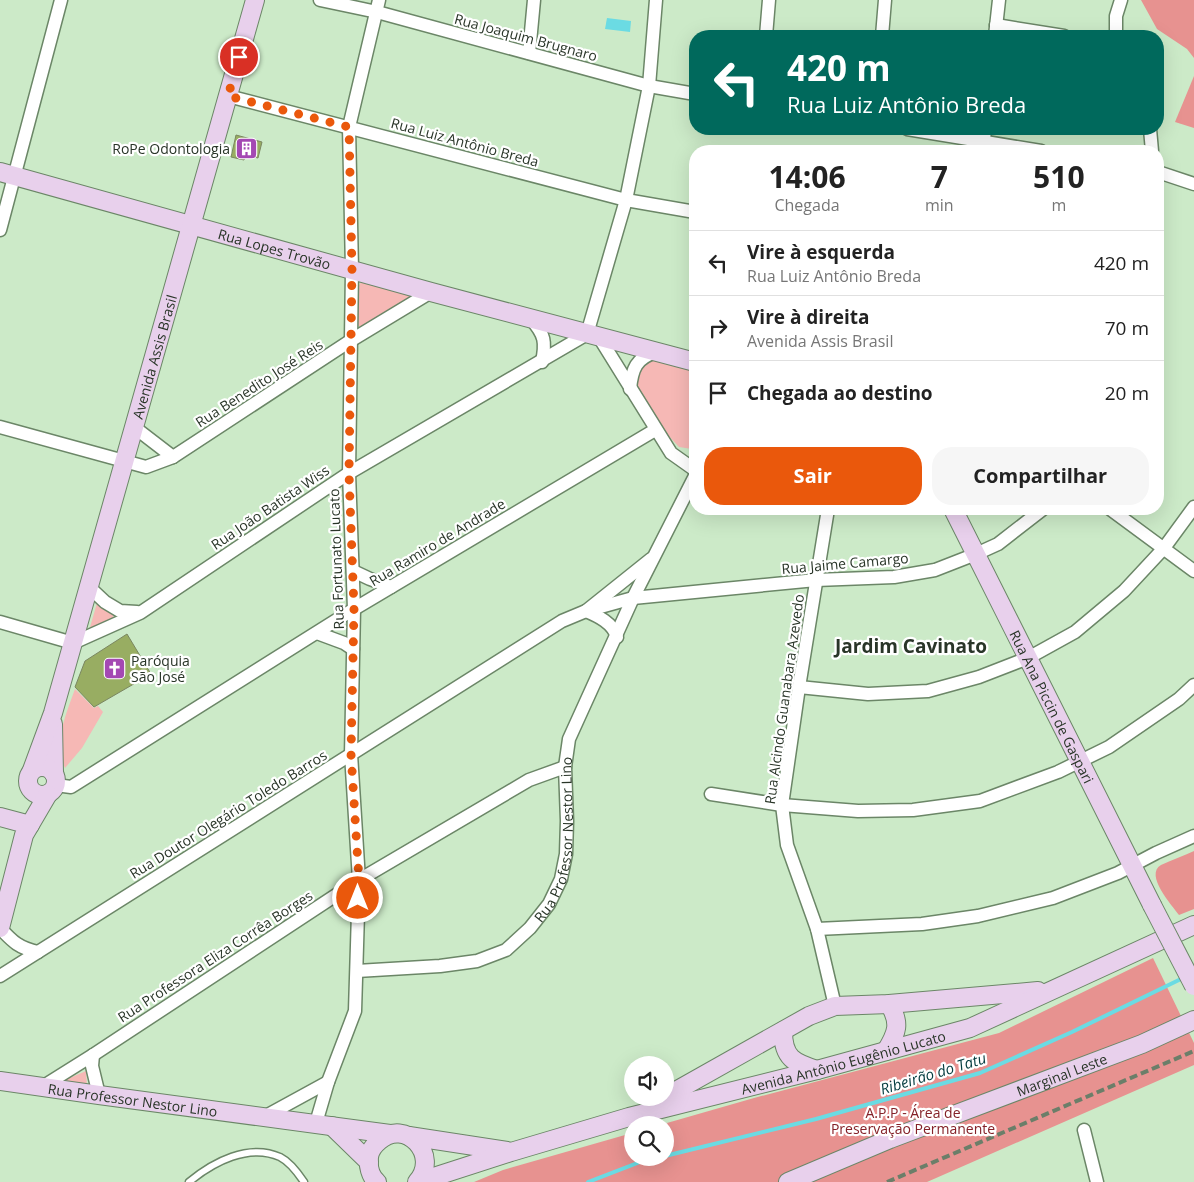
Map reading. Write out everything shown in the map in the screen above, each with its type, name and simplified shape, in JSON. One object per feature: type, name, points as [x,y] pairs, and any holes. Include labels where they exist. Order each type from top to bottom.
[{"type":"main road","name":"Avenida Assis Brasil","points":[[32,770],[53,713],[255,0]]},
{"type":"main road","name":"Rua Lopes Trovão","points":[[7,174],[431,292],[689,360]]},
{"type":"main road","name":"Rua Ana Piccin de Gaspari","points":[[956,515],[1194,986]]},
{"type":"main road","name":"Avenida Assis Brasil","points":[[52,784],[53,713]]},
{"type":"main road","points":[[0,928],[25,828],[30,789],[28,781],[32,770],[44,767],[52,770],[52,784],[25,828]]},
{"type":"main road","points":[[30,789],[40,795],[52,784]]},
{"type":"main road","points":[[0,817],[25,828]]},
{"type":"main road","name":"Avenida Antônio Eugênio Lucato","points":[[633,1116],[817,1070],[970,1028],[1194,925]]},
{"type":"main road","name":"Avenida Antônio Eugênio Lucato","points":[[674,1092],[809,1016],[835,1006],[889,1004],[1053,989]]},
{"type":"main road","points":[[886,1051],[894,1038],[897,1024],[894,1012],[889,1004]]},
{"type":"main road","name":"Marginal Leste","points":[[788,1182],[890,1139],[1132,1047],[1194,1020]]},
{"type":"main road","points":[[783,1031],[783,1044],[792,1060],[817,1070]]},
{"type":"main road","name":"Rua Professor Nestor Lino","points":[[0,1081],[99,1096],[390,1134]]},
{"type":"main road","name":"Avenida Antônio Eugênio Lucato","points":[[631,1116],[649,1106]]},
{"type":"main road","name":"Avenida Antônio Eugênio Lucato","points":[[418,1182],[624,1118]]},
{"type":"main road","points":[[324,1125],[369,1162]]},
{"type":"main road","points":[[375,1181],[370,1171],[370,1153],[374,1145],[381,1138],[390,1134]]},
{"type":"main road","name":"Avenida Antônio Eugênio Lucato","points":[[390,1134],[511,1152]]},
{"type":"main road","points":[[409,1136],[417,1142],[425,1158],[422,1174],[418,1182]]},
{"type":"street","points":[[0,230],[7,174],[60,0]]},
{"type":"street","name":"Rua Joaquim Brugnaro","points":[[320,0],[378,6],[529,53],[649,86],[689,93]]},
{"type":"street","points":[[529,53],[534,0]]},
{"type":"street","points":[[656,0],[649,86],[626,200],[593,336],[671,453],[689,466]]},
{"type":"street","points":[[766,30],[769,0]]},
{"type":"street","points":[[882,30],[885,0]]},
{"type":"street","points":[[995,30],[999,0]]},
{"type":"street","points":[[1116,30],[1116,16],[1121,0]]},
{"type":"street","name":"Rua Fortunato Lucato","points":[[357,971],[359,880],[351,754],[354,609],[349,473],[352,270],[349,127],[378,6]]},
{"type":"street","name":"Rua Luiz Antônio Breda","points":[[228,96],[626,200],[689,211]]},
{"type":"street","points":[[949,135],[1010,145]]},
{"type":"street","points":[[1164,174],[1194,184]]},
{"type":"street","name":"Rua Benedito José Reis","points":[[0,426],[146,467],[173,457],[350,341],[431,292]]},
{"type":"street","points":[[531,319],[542,332],[545,346],[542,362]]},
{"type":"street","name":"Rua João Batista Wiss","points":[[73,643],[140,613],[349,473],[542,362],[593,336]]},
{"type":"street","points":[[630,389],[631,375],[636,364],[644,355],[656,352]]},
{"type":"street","points":[[134,427],[173,457]]},
{"type":"street","name":"Rua Ramiro de Andrade","points":[[52,784],[70,787],[354,609],[655,430]]},
{"type":"street","name":"Rua Professor Nestor Lino","points":[[357,971],[440,966],[477,961],[506,950],[530,928],[549,904],[561,879],[566,854],[565,767],[569,740],[633,598],[689,488]]},
{"type":"street","points":[[799,687],[868,694],[928,691],[979,677],[1028,658],[1075,632],[1124,591],[1164,548],[1194,507]]},
{"type":"street","name":"Rua Alcindo Guanabara Azevedo","points":[[827,515],[782,805],[787,845],[817,929],[835,1006]]},
{"type":"street","name":"Rua Jaime Camargo","points":[[633,598],[816,580],[894,577],[934,570],[998,544],[1035,515]]},
{"type":"street","points":[[1118,515],[1194,571]]},
{"type":"street","points":[[617,637],[615,632],[605,622],[586,611],[654,556]]},
{"type":"street","points":[[352,571],[391,587]]},
{"type":"street","points":[[89,587],[105,602],[120,611],[140,613]]},
{"type":"street","name":"Rua Doutor Olegário Toledo Barros","points":[[0,976],[562,621],[586,611],[633,598]]},
{"type":"street","points":[[0,622],[73,643]]},
{"type":"street","points":[[317,633],[333,638],[353,649]]},
{"type":"street","points":[[711,794],[782,805],[858,811],[913,810],[980,801],[1058,772],[1109,747],[1180,699],[1194,685]]},
{"type":"street","name":"Rua Professora Eliza Corrêa Borges","points":[[42,1087],[359,880],[529,780],[565,767]]},
{"type":"street","points":[[817,929],[922,924],[978,916],[1054,898],[1118,873],[1156,852],[1194,836]]},
{"type":"street","points":[[0,928],[14,943],[24,949],[38,952]]},
{"type":"street","points":[[324,1125],[328,1082],[355,1011],[357,971]]},
{"type":"street","points":[[93,1055],[92,1066],[99,1096]]},
{"type":"street","points":[[264,1117],[328,1082]]},
{"type":"street","points":[[1084,1130],[1097,1182]]},
{"type":"lane","points":[[190,1182],[218,1162],[252,1151],[281,1157],[295,1169],[304,1182]]},
{"type":"shaded area","points":[[362,281],[410,293],[410,301],[362,328],[356,324],[358,287]]},
{"type":"shaded area","points":[[650,358],[689,368],[689,449],[679,447],[668,435],[636,385],[638,365]]},
{"type":"shaded area","points":[[97,603],[113,614],[114,620],[88,634]]},
{"type":"shaded area","points":[[75,689],[94,708],[98,706],[103,712],[82,748],[65,768],[60,749],[62,728]]},
{"type":"shaded area","points":[[86,1071],[87,1087],[58,1083]]},
{"type":"green space","points":[[1141,0],[1194,0],[1194,58],[1187,49],[1164,34],[1164,30],[1157,29]]},
{"type":"green space","points":[[1194,76],[1194,128],[1175,122]]},
{"type":"green space","points":[[1194,851],[1194,909],[1179,915],[1157,883],[1157,870],[1161,865]]},
{"type":"green space","name":"A.P.P - Área de Preservação Permanente","points":[[1153,958],[1194,1043],[1194,1065],[927,1182],[474,1182],[503,1170],[624,1135],[624,1166],[674,1166],[674,1121],[999,1033]]},
{"type":"water","points":[[607,18],[631,21],[630,32],[605,29]]},
{"type":"building","name":"RoPe Odontologia","points":[[236,135],[262,142],[258,158],[246,155],[244,160],[231,157]]},
{"type":"building","name":"Paróquia São José","points":[[127,634],[151,674],[94,707],[75,687],[85,661]]},
{"type":"waterway","name":"Ribeirão do Tatu","points":[[674,1154],[816,1119],[980,1073],[1072,1032],[1183,978]]},
{"type":"waterway","name":"Ribeirão do Tatu","points":[[588,1182],[630,1166]]},
{"type":"railway","points":[[887,1182],[1194,1051]]},
{"type":"place","name":"RoPe Odontologia","points":[[246,148]]},
{"type":"place","name":"Paróquia São José","points":[[115,668]]},
{"type":"district","name":"Jardim Cavinato","points":[[911,646]]},
{"type":"route","points":[[239,57],[228,96],[349,127],[352,270],[349,473],[354,609],[351,754],[359,880],[358,898]]}]
